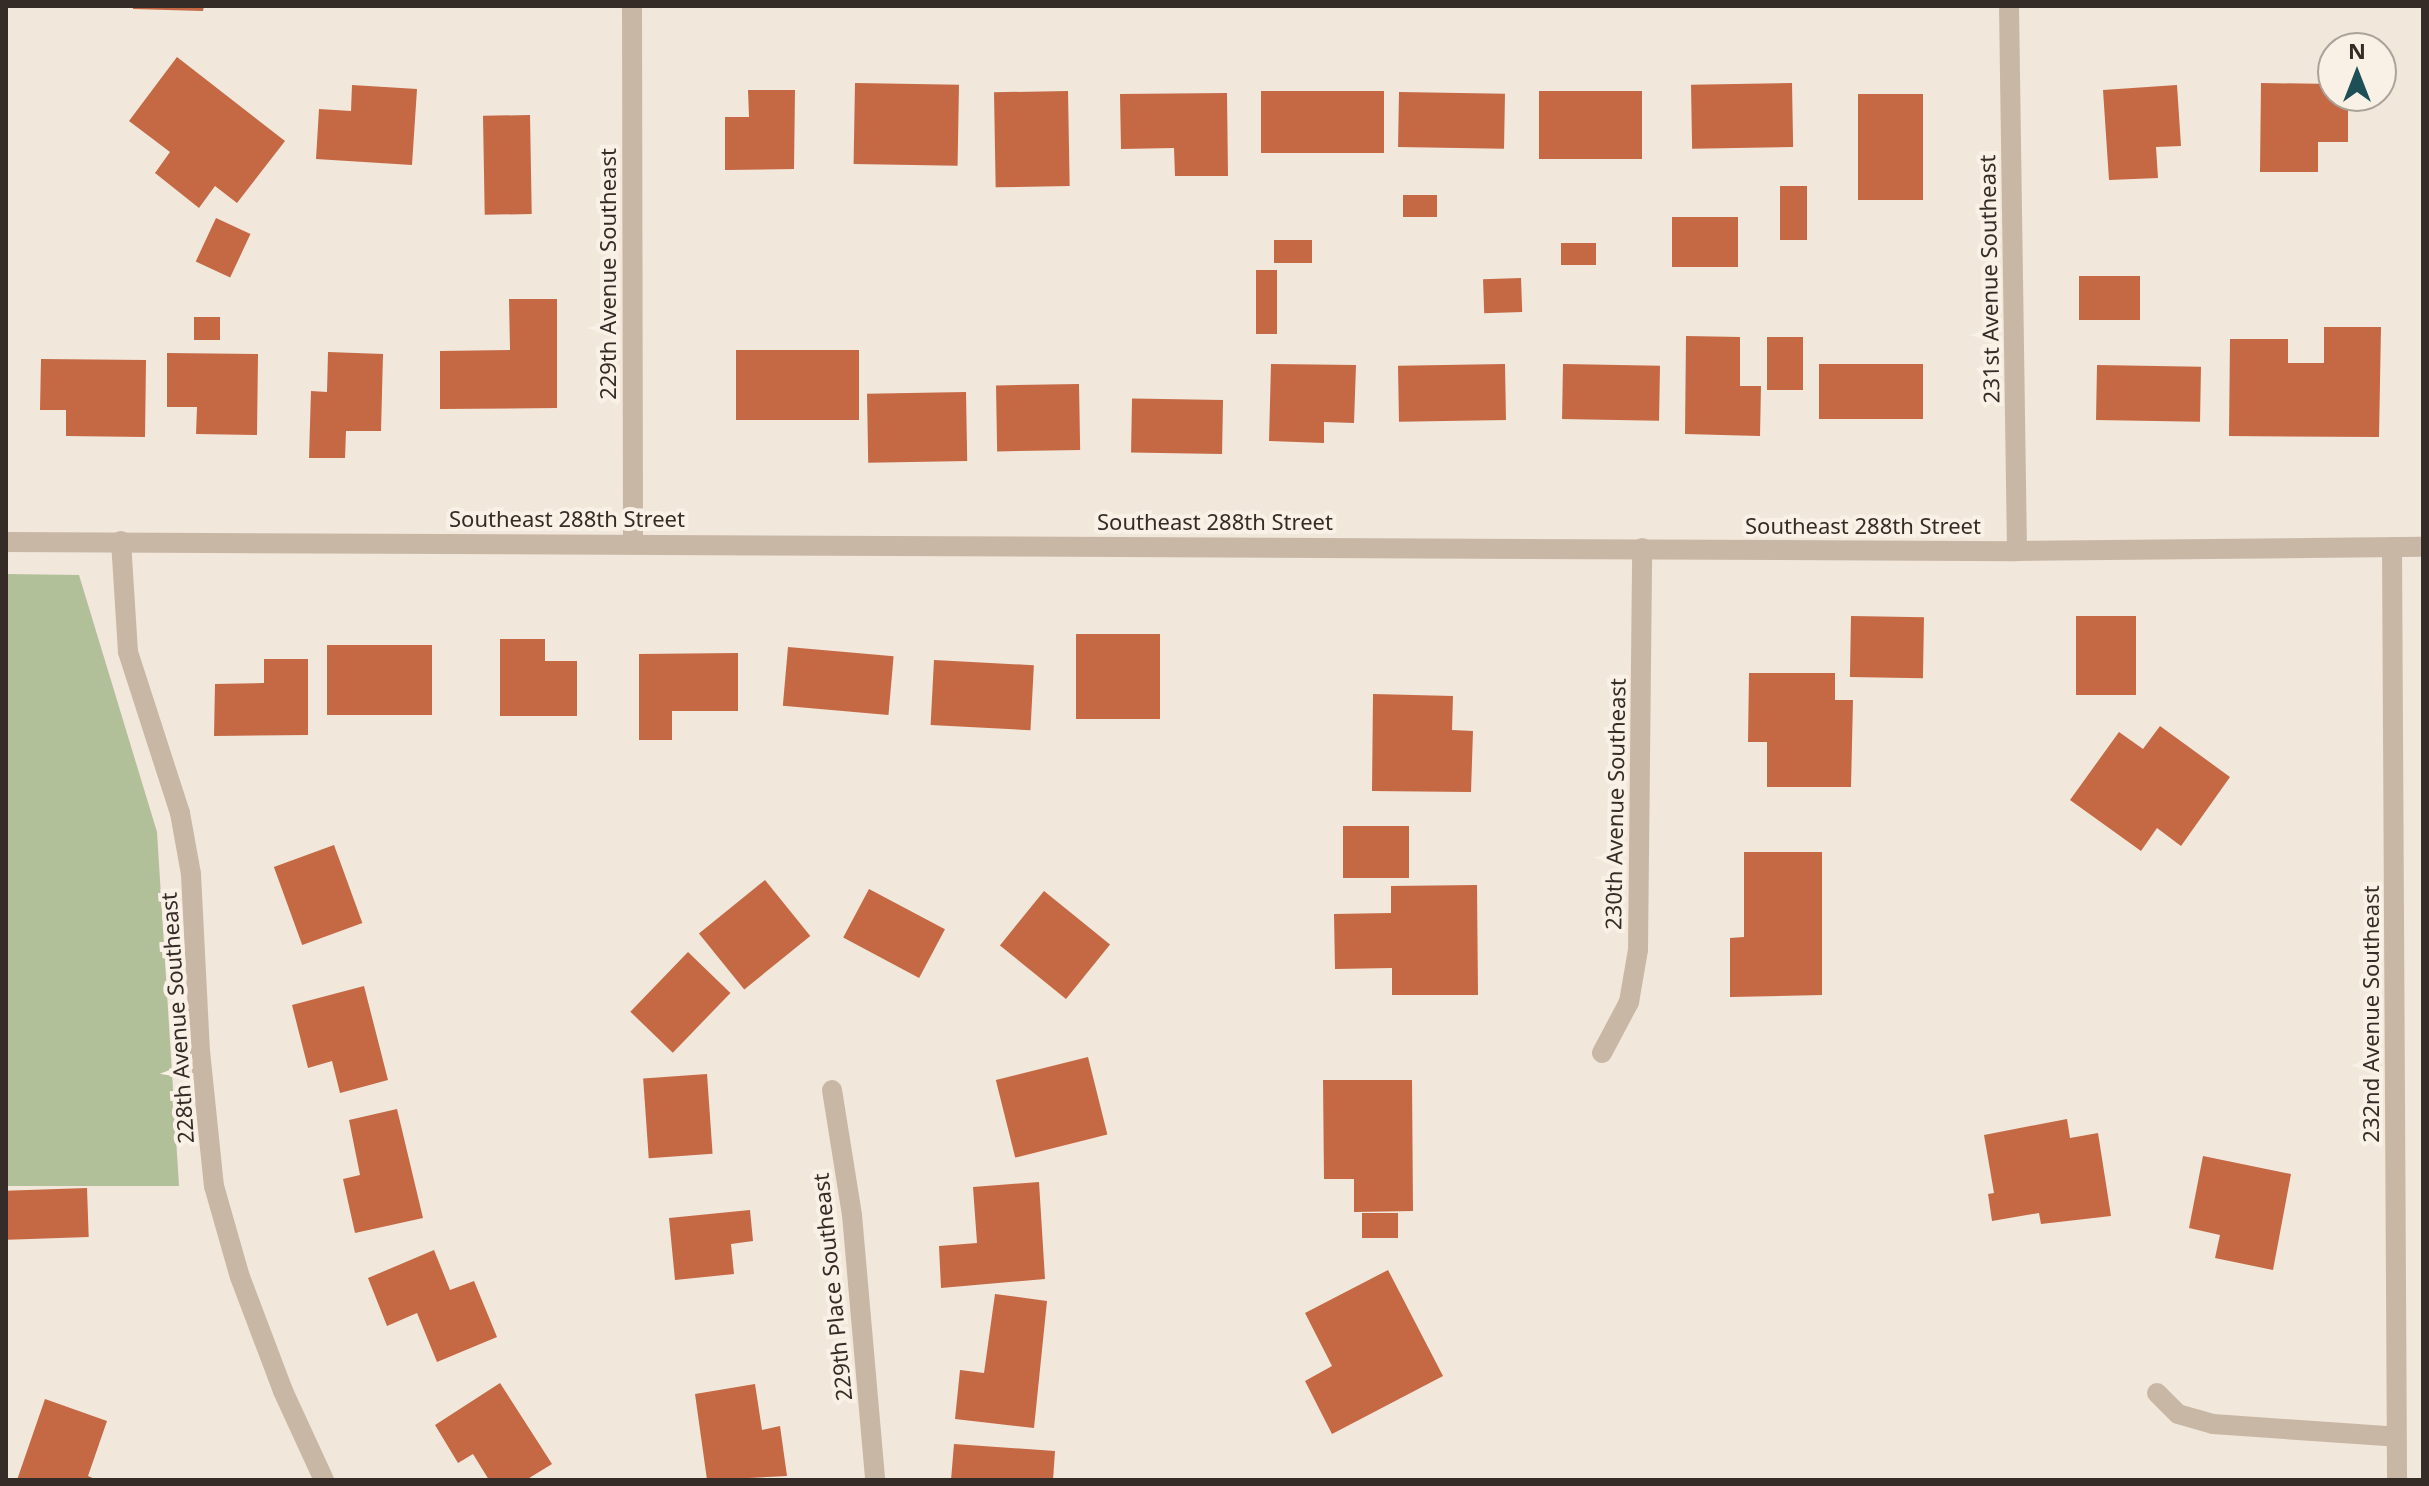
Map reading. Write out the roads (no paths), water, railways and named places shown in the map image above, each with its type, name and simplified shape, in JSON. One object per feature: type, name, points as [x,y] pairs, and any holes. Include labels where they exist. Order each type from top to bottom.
[{"type":"street","name":"229th Avenue Southeast","points":[[632,6],[633,543]]},
{"type":"street","name":"231st Avenue Southeast","points":[[2009,6],[2017,551]]},
{"type":"street","name":"228th Avenue Southeast","points":[[121,541],[128,652],[180,813],[191,874],[200,1051],[214,1186],[240,1277],[283,1391],[324,1480]]},
{"type":"street","name":"Southeast 288th Street","points":[[6,542],[2017,551],[2423,547]]},
{"type":"street","name":"232nd Avenue Southeast","points":[[2392,547],[2397,1480]]},
{"type":"street","name":"230th Avenue Southeast","points":[[1602,1053],[1629,1002],[1638,950],[1642,548]]},
{"type":"street","name":"229th Place Southeast","points":[[832,1090],[852,1215],[875,1480]]},
{"type":"street","points":[[2157,1393],[2178,1414],[2213,1424],[2397,1437]]}]
